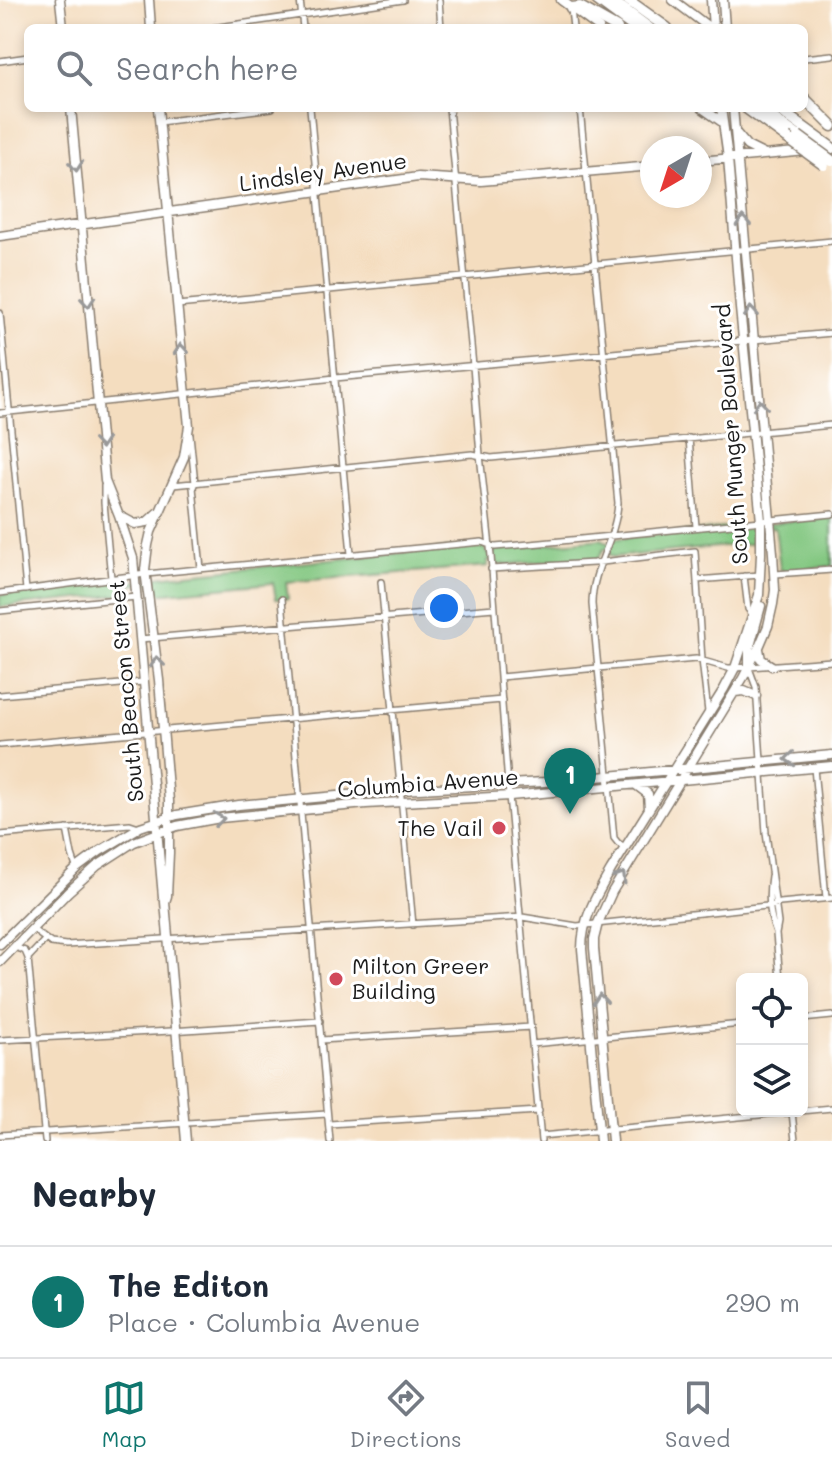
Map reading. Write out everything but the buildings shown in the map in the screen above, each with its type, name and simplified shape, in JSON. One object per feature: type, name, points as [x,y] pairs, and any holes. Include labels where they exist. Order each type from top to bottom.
[{"type":"highway","points":[[597,0],[630,24]]},
{"type":"highway","points":[[613,0],[646,24]]},
{"type":"highway","points":[[628,0],[661,24]]},
{"type":"highway","points":[[571,8],[580,7],[610,24]]},
{"type":"highway","points":[[808,102],[832,126]]},
{"type":"highway","points":[[761,112],[801,136],[832,148]]},
{"type":"highway","points":[[780,112],[830,163]]},
{"type":"main road","points":[[60,0],[63,24]]},
{"type":"main road","points":[[149,0],[151,24]]},
{"type":"main road","points":[[561,0],[593,24]]},
{"type":"main road","points":[[673,0],[706,24]]},
{"type":"main road","points":[[711,0],[712,24]]},
{"type":"main road","points":[[723,0],[725,24]]},
{"type":"main road","name":"South Beacon Street","points":[[71,112],[105,481],[133,558],[165,902]]},
{"type":"main road","name":"South Beacon Street","points":[[158,112],[189,426],[184,457],[159,511],[148,545],[146,574],[164,729],[170,817],[165,902]]},
{"type":"main road","points":[[708,112],[722,122]]},
{"type":"main road","name":"South Munger Boulevard","points":[[584,925],[593,901],[735,668],[759,595],[765,521],[762,431],[745,249],[733,158],[721,112]]},
{"type":"main road","name":"South Munger Boulevard","points":[[598,923],[612,892],[749,668],[768,626],[773,604],[775,574],[752,432],[735,250],[734,112]]},
{"type":"main road","points":[[736,132],[747,146],[764,155]]},
{"type":"main road","points":[[712,160],[832,148]]},
{"type":"main road","name":"Lindsley Avenue","points":[[0,236],[418,177],[481,181],[640,167]]},
{"type":"main road","points":[[119,516],[141,524],[159,511]]},
{"type":"main road","points":[[749,668],[749,650],[761,604],[759,595]]},
{"type":"main road","points":[[759,647],[761,659],[772,666]]},
{"type":"main road","points":[[724,709],[724,702],[734,682],[735,668]]},
{"type":"main road","points":[[735,692],[744,691],[756,696]]},
{"type":"main road","points":[[704,741],[704,759],[714,767]]},
{"type":"main road","name":"Columbia Avenue","points":[[0,944],[77,868],[140,827],[170,817],[216,808],[300,799],[508,785],[832,755]]},
{"type":"main road","name":"Columbia Avenue","points":[[0,962],[84,877],[121,849],[170,827],[211,819],[301,810],[510,796],[832,766]]},
{"type":"main road","points":[[635,784],[648,794],[648,810]]},
{"type":"main road","points":[[165,902],[186,1141]]},
{"type":"main road","points":[[598,923],[594,948],[612,1141]]},
{"type":"main road","points":[[584,925],[582,949],[600,1141]]},
{"type":"main road","points":[[19,926],[32,929]]},
{"type":"street","points":[[300,0],[303,24]]},
{"type":"street","points":[[242,24],[403,0]]},
{"type":"street","points":[[439,0],[441,24]]},
{"type":"street","points":[[571,8],[573,24]]},
{"type":"street","points":[[808,58],[832,55]]},
{"type":"street","points":[[0,61],[24,58]]},
{"type":"street","points":[[159,122],[240,112]]},
{"type":"street","points":[[310,112],[351,554]]},
{"type":"street","points":[[449,112],[541,1138],[739,1117]]},
{"type":"street","points":[[580,112],[618,503],[612,536],[592,593],[614,838],[625,847]]},
{"type":"street","points":[[177,305],[832,241]]},
{"type":"street","points":[[0,313],[26,590]]},
{"type":"street","points":[[0,413],[335,378],[832,333]]},
{"type":"street","points":[[172,485],[472,454],[491,458],[832,425]]},
{"type":"street","points":[[189,426],[201,569]]},
{"type":"street","points":[[689,438],[696,527]]},
{"type":"street","name":"South Beacon Street","points":[[105,481],[111,578]]},
{"type":"street","points":[[0,593],[146,574],[351,554],[482,542],[495,547],[832,514]]},
{"type":"street","points":[[491,569],[594,563],[695,551],[708,714]]},
{"type":"street","points":[[775,574],[832,570]]},
{"type":"street","points":[[697,580],[760,575]]},
{"type":"street","points":[[744,576],[748,609],[753,615]]},
{"type":"street","points":[[381,582],[413,925]]},
{"type":"street","points":[[0,611],[136,597]]},
{"type":"street","points":[[282,599],[330,1141]]},
{"type":"street","points":[[139,639],[494,608]]},
{"type":"street","points":[[500,677],[696,659],[728,668],[832,661]]},
{"type":"street","points":[[749,668],[756,696],[771,876],[769,888],[779,973]]},
{"type":"street","points":[[0,695],[143,682]]},
{"type":"street","points":[[0,745],[502,700]]},
{"type":"street","points":[[32,929],[45,940],[66,945],[522,917],[584,925],[829,898],[814,768]]},
{"type":"street","points":[[0,835],[130,824],[140,827]]},
{"type":"street","points":[[67,829],[72,855],[84,877]]},
{"type":"street","points":[[28,958],[45,940]]},
{"type":"street","points":[[15,947],[25,951],[28,958],[45,1141]]},
{"type":"street","points":[[808,1018],[832,1016]]},
{"type":"street","points":[[0,1040],[320,1021]]},
{"type":"street","points":[[532,1044],[736,1025]]},
{"type":"street","points":[[321,1040],[531,1027]]},
{"type":"street","points":[[808,1110],[832,1108]]},
{"type":"street","points":[[329,1124],[539,1111]]},
{"type":"street","points":[[0,1135],[327,1114]]},
{"type":"street","points":[[793,1117],[795,1141]]},
{"type":"green space","points":[[832,517],[832,566],[780,569],[775,527],[755,529],[755,544],[613,557],[609,549],[604,549],[597,560],[497,565],[494,559],[488,560],[488,566],[286,582],[288,599],[276,599],[273,583],[155,594],[152,583],[131,585],[131,593],[128,594],[0,607],[0,595],[124,580],[141,581],[482,545],[488,554],[496,549],[602,539],[606,543],[614,539]]},
{"type":"place","name":"The Editon","points":[[570,814]]},
{"type":"place","name":"The Vail","points":[[499,828]]},
{"type":"place","name":"Milton Greer Building","points":[[336,979]]}]
